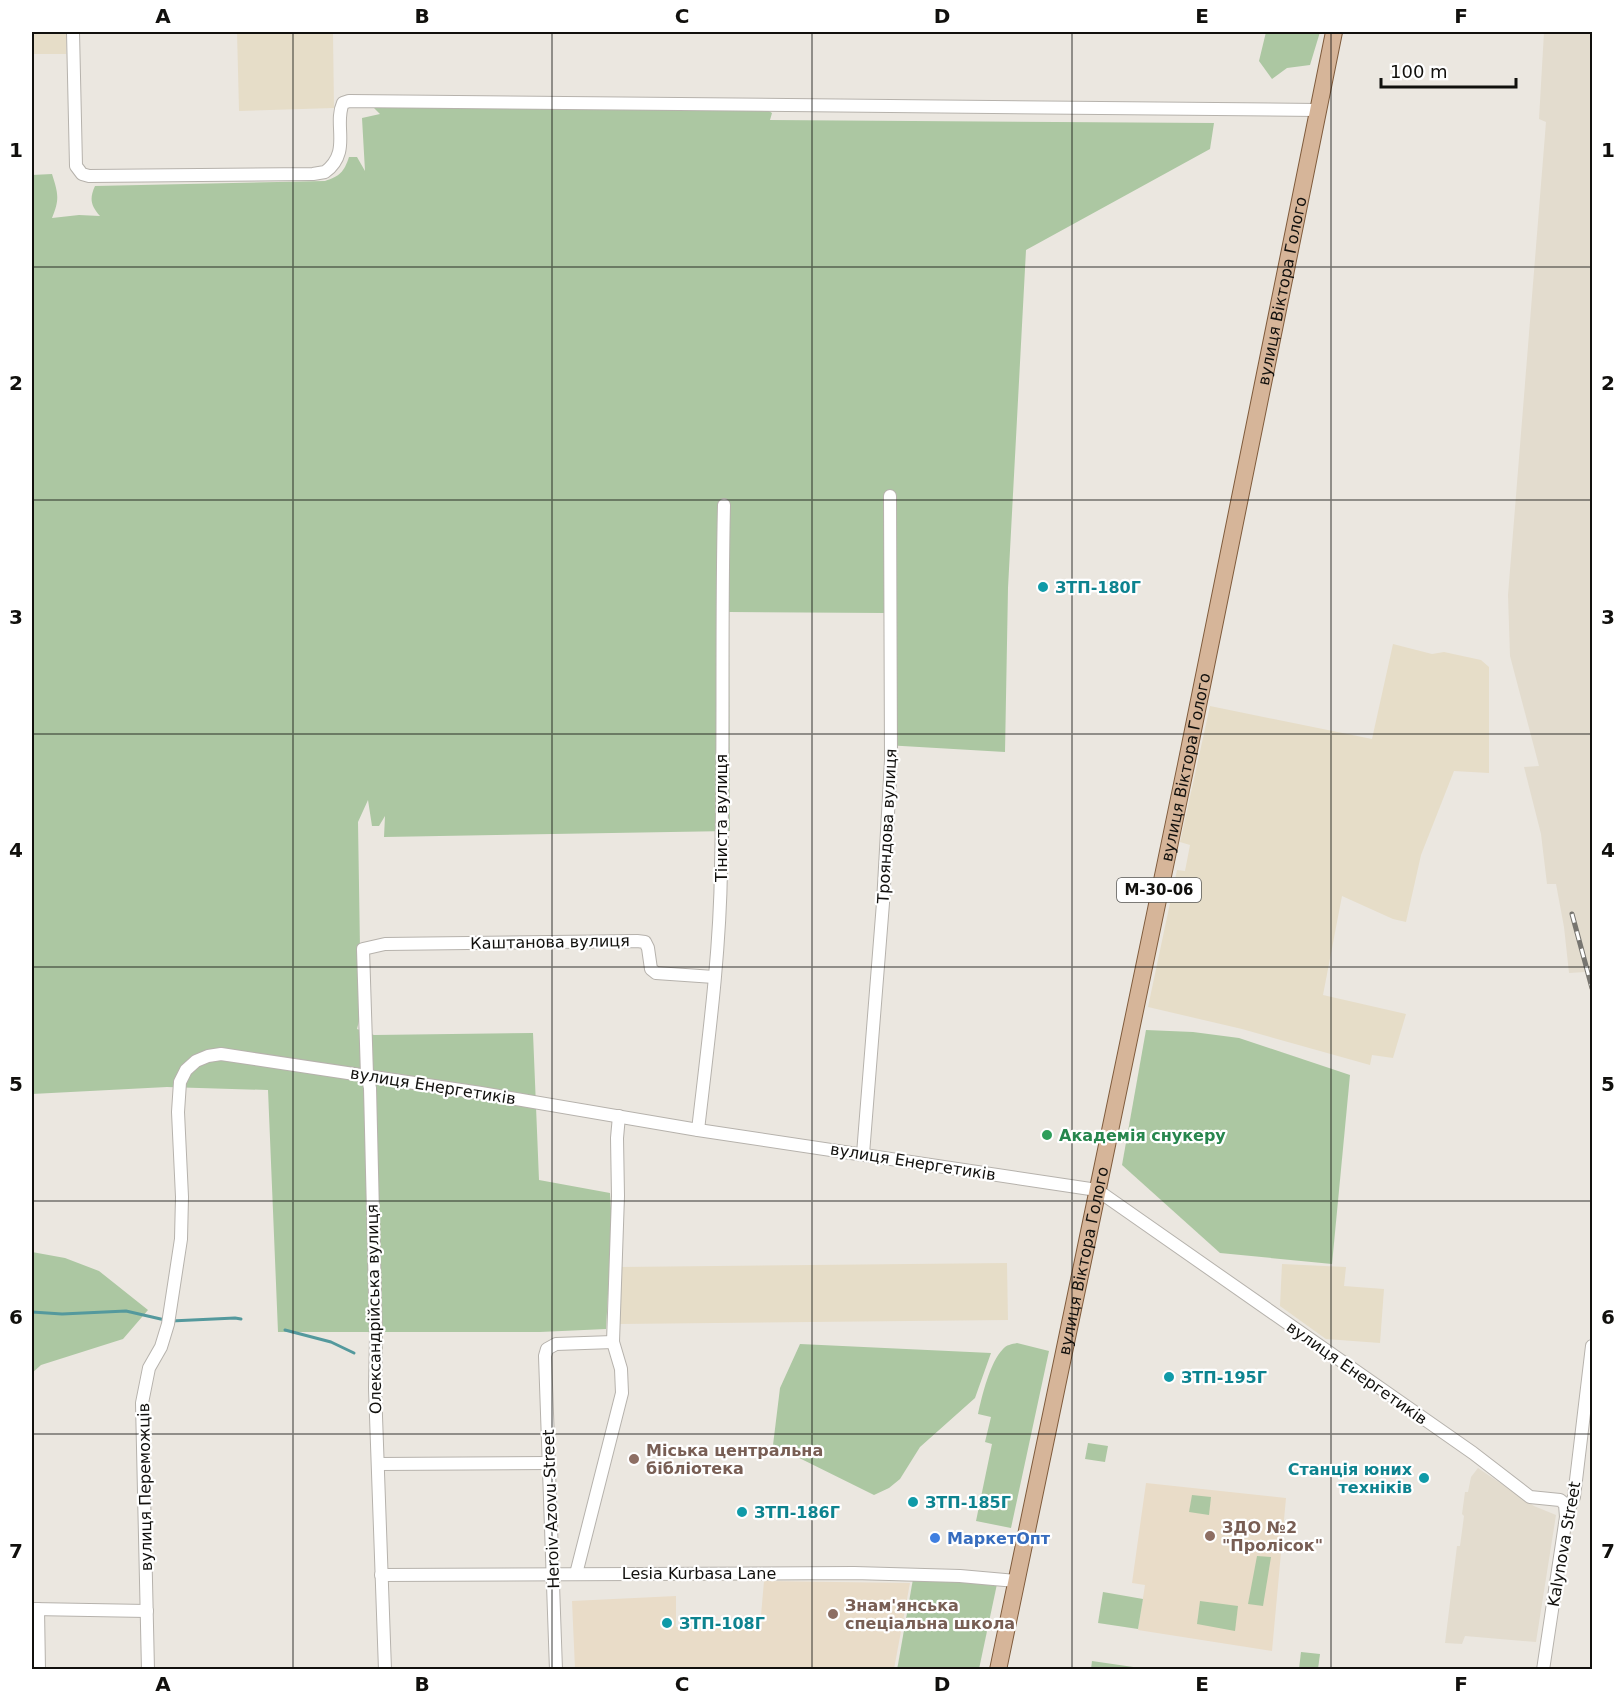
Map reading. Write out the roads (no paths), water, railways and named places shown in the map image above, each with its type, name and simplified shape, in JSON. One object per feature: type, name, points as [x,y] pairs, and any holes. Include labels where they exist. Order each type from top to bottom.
[{"type":"main road","name":"М-30-06","points":[[1318,110],[1334,32]]},
{"type":"main road","name":"вулиця Віктора Голого","points":[[998,1670],[1186,765],[1318,110]]},
{"type":"street","points":[[73,32],[76,166],[82,174],[89,176],[314,174],[325,172],[338,155],[341,106],[349,101],[1318,110]]},
{"type":"street","name":"Трояндова вулиця","points":[[863,1154],[883,903],[891,760],[890,496]]},
{"type":"street","name":"Тіниста вулиця","points":[[698,1130],[714,977],[721,869],[721,628],[724,505]]},
{"type":"street","name":"Каштанова вулиця","points":[[363,949],[385,944],[638,941],[645,942],[651,969],[656,973],[714,977]]},
{"type":"street","name":"Олександрійська вулиця","points":[[363,949],[367,1075],[370,1088],[385,1670]]},
{"type":"street","name":"вулиця Енергетиків","points":[[179,1095],[180,1082],[186,1070],[196,1061],[220,1054],[367,1075],[698,1130],[1097,1190],[1473,1453],[1530,1497],[1560,1500],[1565,1504],[1566,1517]]},
{"type":"street","name":"вулиця Переможців","points":[[148,1670],[142,1403],[149,1368],[161,1347],[168,1323],[181,1239],[179,1095]]},
{"type":"street","points":[[576,1574],[622,1393],[621,1369],[613,1342],[619,1116]]},
{"type":"street","name":"Heroiv Azovu Street","points":[[556,1670],[545,1356],[547,1349],[556,1344],[613,1342]]},
{"type":"street","name":"Kalynova Street","points":[[1544,1670],[1566,1517],[1574,1497],[1593,1346]]},
{"type":"street","points":[[378,1464],[549,1463]]},
{"type":"street","name":"Lesia Kurbasa Lane","points":[[381,1575],[704,1572],[903,1574],[1016,1581]]},
{"type":"street","points":[[39,1670],[35,1609],[147,1611]]},
{"type":"waterway","points":[[32,1312],[62,1314],[126,1311],[165,1320]]},
{"type":"waterway","points":[[171,1321],[241,1319]]},
{"type":"waterway","points":[[285,1330],[331,1342],[354,1353]]},
{"type":"railway","points":[[1572,914],[1592,988]]},
{"type":"place","name":"ЗТП-180Г","points":[[1043,587]]},
{"type":"place","name":"Академія снукеру","points":[[1047,1135]]},
{"type":"place","name":"ЗТП-195Г","points":[[1169,1377]]},
{"type":"place","name":"Міська центральна бібліотека","points":[[634,1459]]},
{"type":"place","name":"Станція юних техніків","points":[[1424,1478]]},
{"type":"place","name":"ЗТП-185Г","points":[[913,1502]]},
{"type":"place","name":"ЗТП-186Г","points":[[742,1512]]},
{"type":"place","name":"ЗДО №2 \"Пролісок\"","points":[[1210,1536]]},
{"type":"place","name":"МаркетОпт","points":[[935,1538]]},
{"type":"place","name":"Знам'янська спеціальна школа","points":[[833,1614]]},
{"type":"place","name":"ЗТП-108Г","points":[[667,1623]]}]
